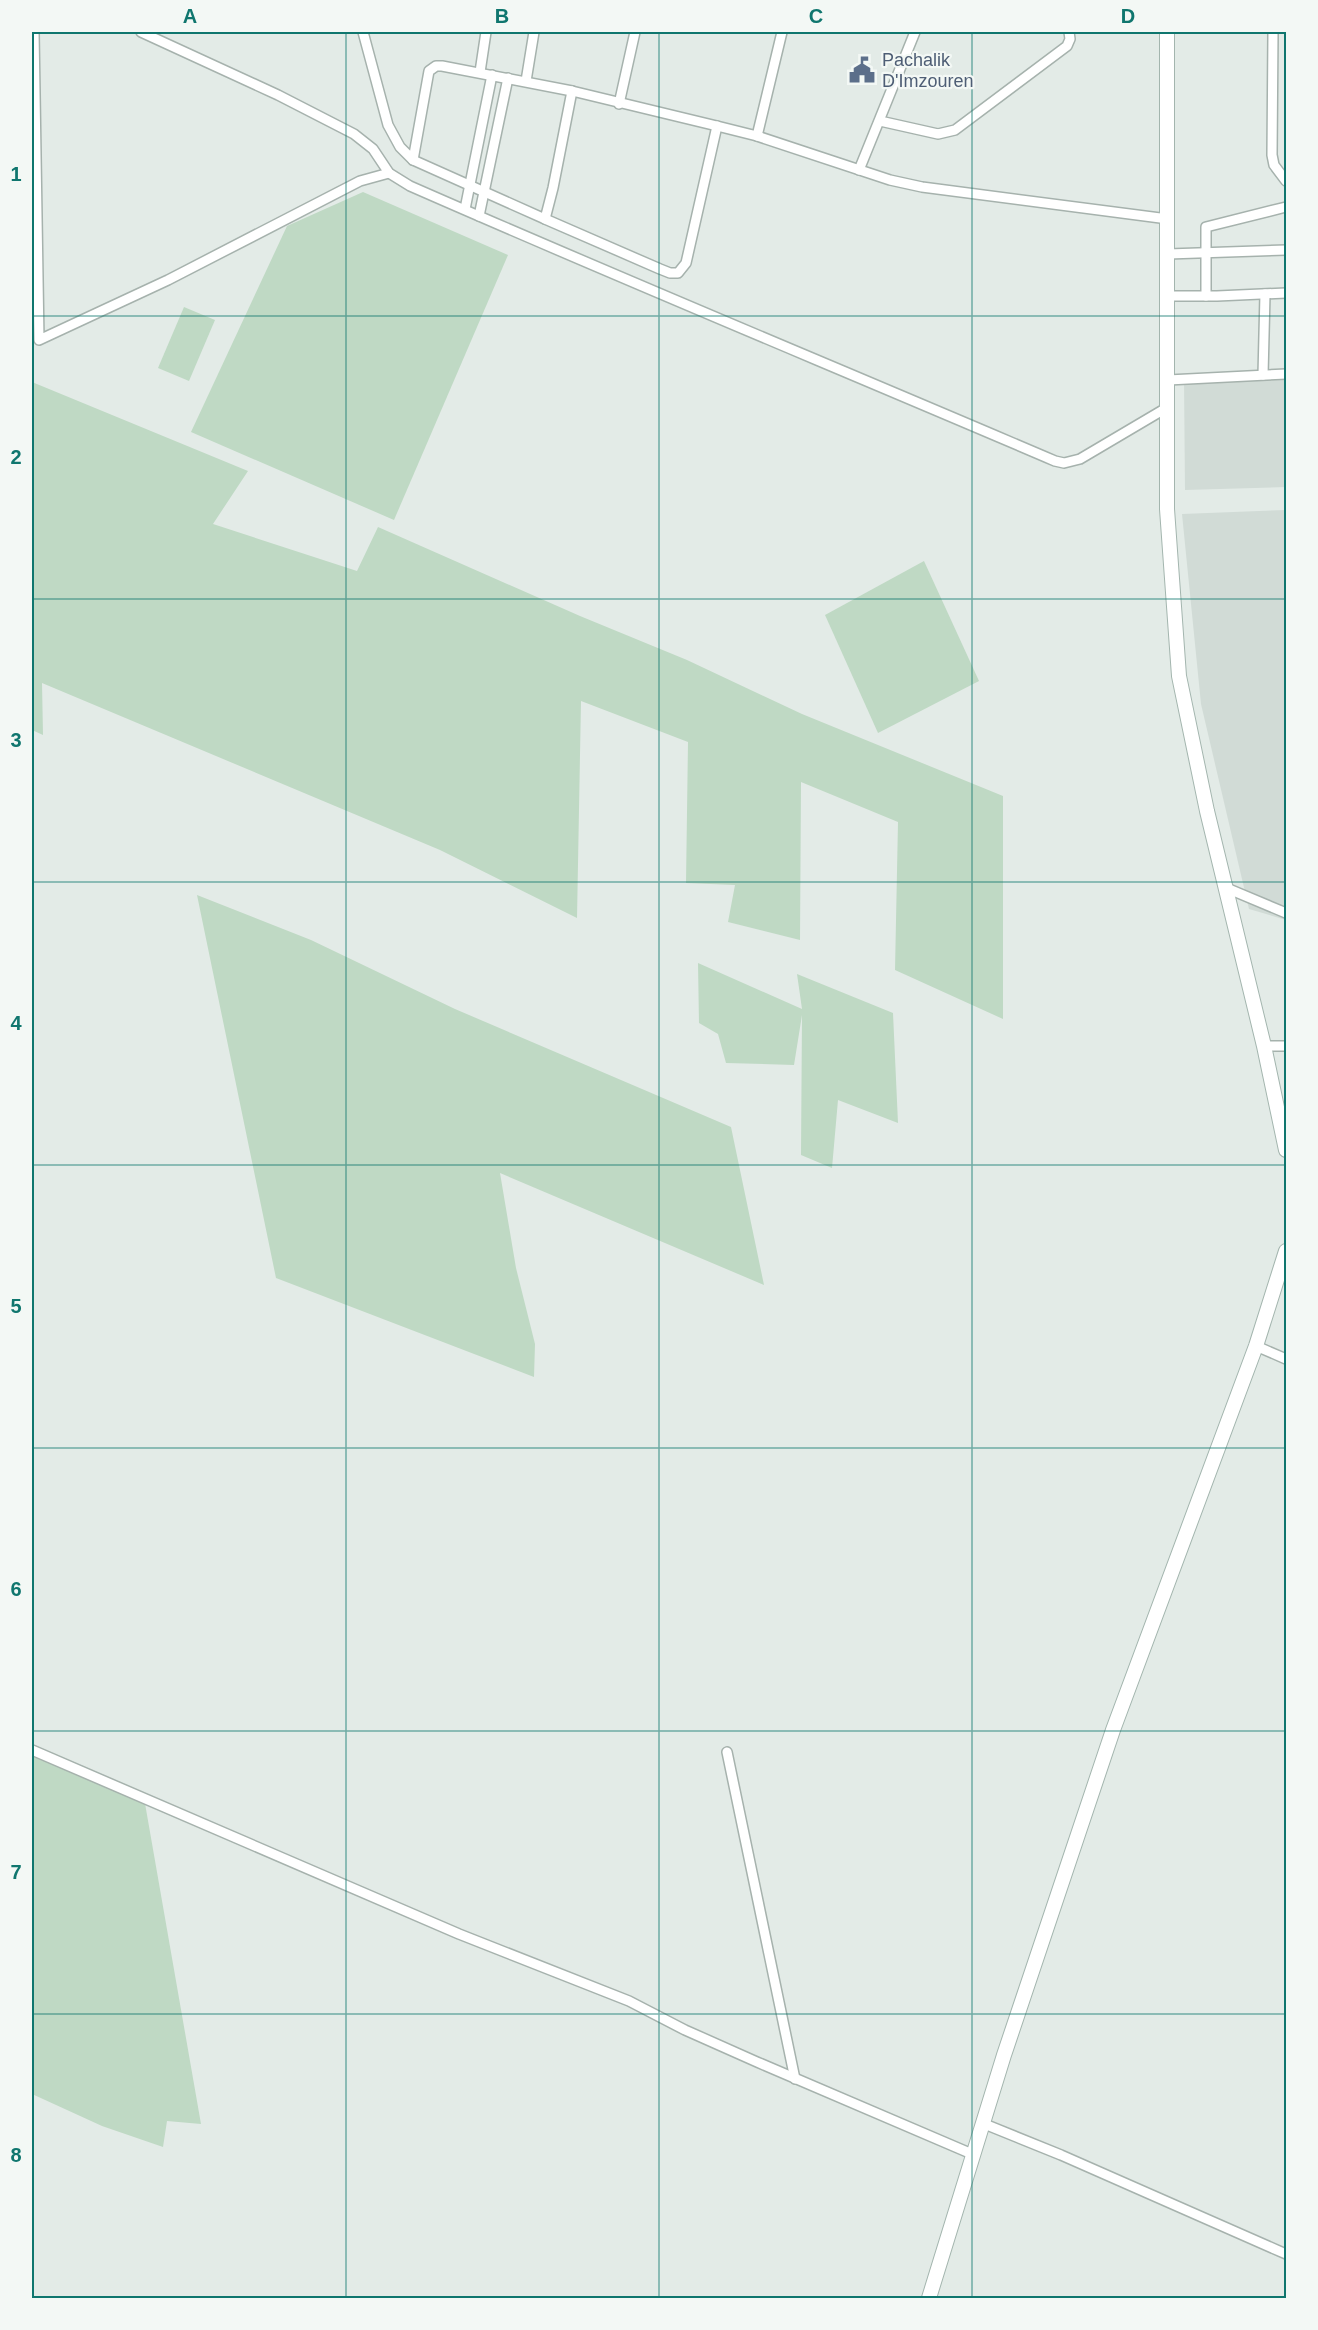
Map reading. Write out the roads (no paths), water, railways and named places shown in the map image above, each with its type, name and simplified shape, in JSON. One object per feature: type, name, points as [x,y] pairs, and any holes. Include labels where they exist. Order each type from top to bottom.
[{"type":"main road","points":[[1157,32],[1168,49]]},
{"type":"main road","points":[[1167,32],[1167,509],[1179,676],[1194,755],[1287,1150]]},
{"type":"main road","points":[[929,2298],[982,2123],[1113,1730],[1256,1346],[1286,1253]]},
{"type":"street","points":[[34,32],[39,340],[168,280],[360,181],[389,173]]},
{"type":"street","points":[[141,32],[278,95],[354,134],[373,149],[389,173],[410,186],[597,268],[1055,461],[1064,463],[1080,459],[1168,407]]},
{"type":"street","points":[[363,32],[388,125],[400,147],[413,160],[483,193],[670,273],[678,273],[686,263],[717,126]]},
{"type":"street","points":[[480,72],[486,32]]},
{"type":"street","points":[[526,81],[534,32]]},
{"type":"street","points":[[619,104],[635,32]]},
{"type":"street","points":[[757,136],[782,32]]},
{"type":"street","points":[[859,170],[915,32]]},
{"type":"street","points":[[880,121],[938,134],[955,130],[1067,46],[1070,39],[1069,32]]},
{"type":"street","points":[[1273,32],[1272,155],[1274,165],[1287,181]]},
{"type":"street","points":[[413,160],[429,71],[435,66],[442,66],[572,91],[757,136],[859,170],[922,187],[1168,219]]},
{"type":"street","points":[[465,209],[492,75]]},
{"type":"street","points":[[479,216],[508,78]]},
{"type":"street","points":[[545,219],[572,91]]},
{"type":"street","points":[[1206,296],[1206,227],[1287,207]]},
{"type":"street","points":[[1168,254],[1287,250]]},
{"type":"street","points":[[1167,296],[1287,293]]},
{"type":"street","points":[[1263,375],[1265,294]]},
{"type":"street","points":[[1167,380],[1287,374]]},
{"type":"street","points":[[1224,886],[1287,913]]},
{"type":"street","points":[[1264,1046],[1287,1046]]},
{"type":"street","points":[[1256,1346],[1287,1359]]},
{"type":"street","points":[[32,1750],[459,1934],[629,2001],[685,2030],[972,2154]]},
{"type":"street","points":[[727,1752],[795,2079]]},
{"type":"street","points":[[982,2123],[1287,2254]]},
{"type":"place","name":"Pachalik D'Imzouren","points":[[862,70]]}]
